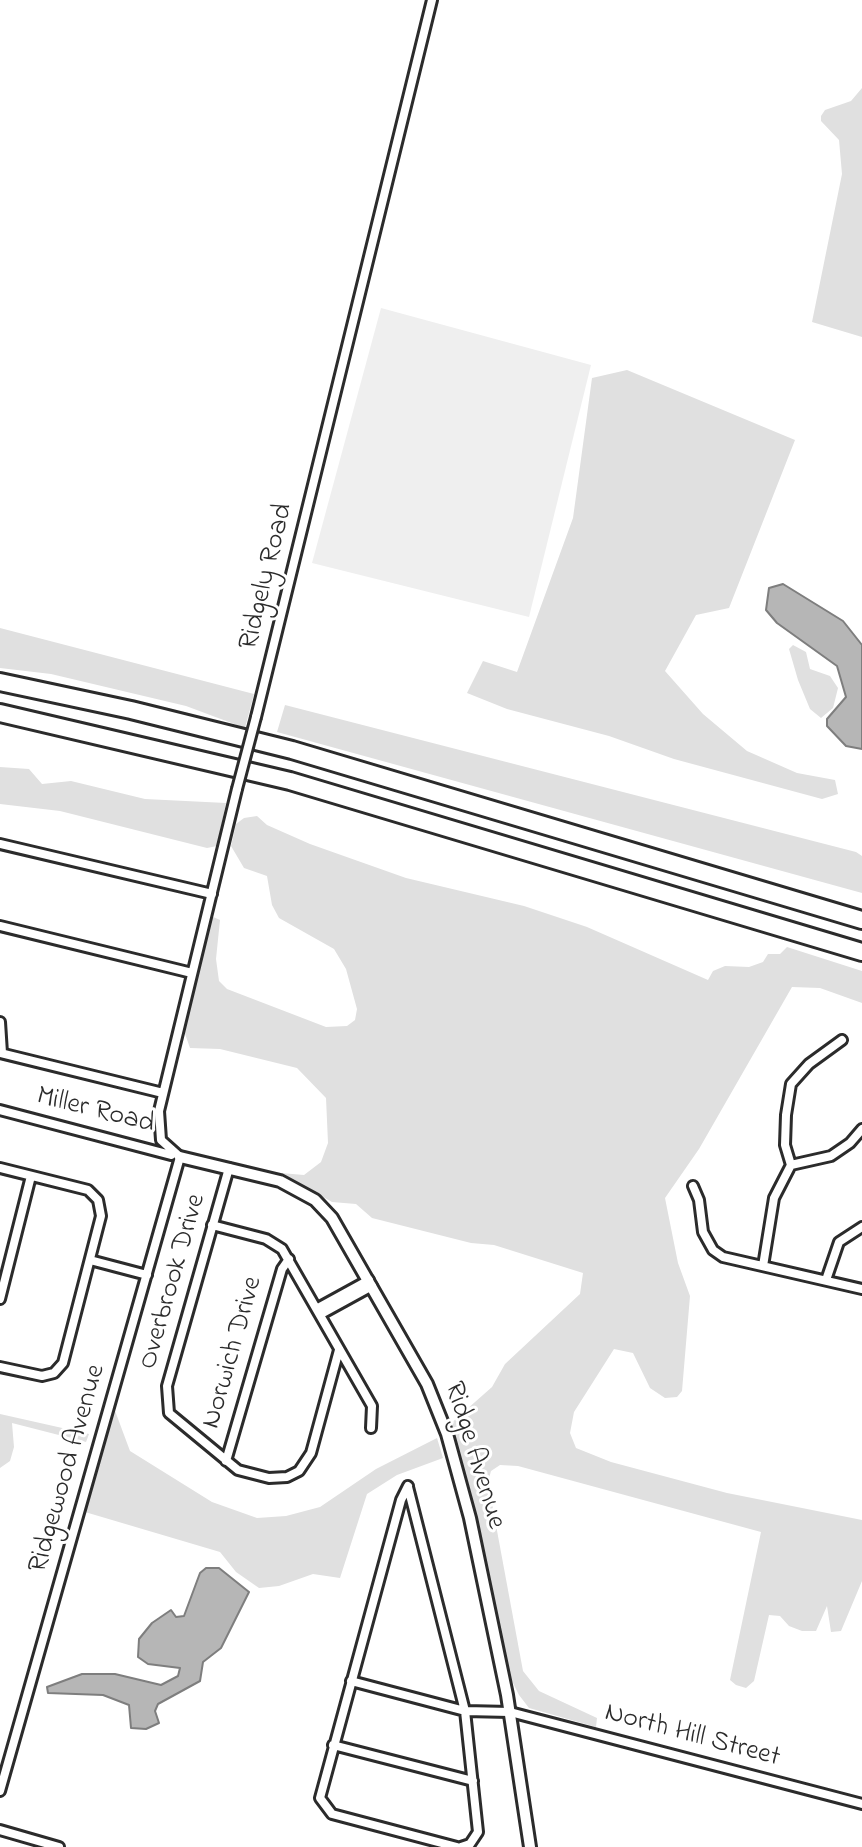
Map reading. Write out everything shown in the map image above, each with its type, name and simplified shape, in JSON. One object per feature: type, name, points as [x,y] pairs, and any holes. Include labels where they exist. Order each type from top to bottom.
[{"type":"highway","points":[[0,682],[144,713],[292,750],[862,920]]},
{"type":"highway","points":[[0,713],[205,759],[316,789],[862,952]]},
{"type":"street","name":"Ridgely Road","points":[[180,1157],[165,1146],[159,1133],[163,1093],[432,0]]},
{"type":"street","points":[[0,844],[212,894]]},
{"type":"street","points":[[0,926],[192,973]]},
{"type":"street","points":[[0,1022],[1,1053],[163,1093]]},
{"type":"street","points":[[791,1165],[785,1145],[791,1084],[809,1064],[842,1040]]},
{"type":"street","name":"Miller Road","points":[[0,1110],[180,1157]]},
{"type":"street","points":[[763,1266],[772,1205],[778,1184],[791,1165],[831,1156],[850,1143],[862,1129]]},
{"type":"street","name":"Ridge Avenue","points":[[180,1157],[292,1186],[315,1200],[332,1218],[427,1384],[447,1434],[470,1518],[510,1712],[530,1847]]},
{"type":"street","name":"Ridgewood Avenue","points":[[0,1791],[180,1157]]},
{"type":"street","points":[[0,1168],[88,1190],[101,1198],[101,1216],[65,1358],[59,1368],[42,1376],[0,1367]]},
{"type":"street","name":"Overbrook Drive","points":[[226,1461],[180,1425],[168,1408],[167,1386],[229,1168]]},
{"type":"street","points":[[0,1299],[31,1176]]},
{"type":"street","points":[[693,1186],[699,1200],[703,1232],[713,1250],[741,1264],[763,1266],[862,1289]]},
{"type":"street","points":[[212,1225],[266,1239],[275,1243],[289,1259],[372,1406],[371,1428]]},
{"type":"street","points":[[826,1280],[839,1242],[862,1227]]},
{"type":"street","name":"Norwich Drive","points":[[226,1461],[282,1269],[289,1259]]},
{"type":"street","points":[[90,1260],[147,1275]]},
{"type":"street","points":[[319,1311],[371,1283]]},
{"type":"street","points":[[226,1461],[238,1470],[269,1478],[287,1477],[299,1471],[311,1453],[339,1350]]},
{"type":"street","points":[[408,1486],[465,1711],[478,1832],[474,1845],[459,1847],[327,1811],[320,1794],[351,1681],[408,1486]]},
{"type":"street","name":"North Hill Street","points":[[351,1681],[465,1711],[510,1712],[862,1804]]},
{"type":"street","points":[[333,1745],[473,1781]]},
{"type":"street","points":[[0,1830],[59,1847]]},
{"type":"shaded area","points":[[862,88],[862,337],[812,322],[842,174],[839,140],[821,121],[821,116],[825,110],[851,101]]},
{"type":"shaded area","points":[[381,308],[591,365],[529,617],[312,563]]},
{"type":"shaded area","points":[[627,370],[795,440],[729,608],[696,615],[665,671],[703,714],[747,751],[797,773],[835,780],[838,794],[822,799],[674,759],[609,736],[507,709],[467,693],[483,661],[517,672],[573,518],[592,378]]},
{"type":"shaded area","points":[[783,584],[843,621],[862,645],[862,749],[846,746],[827,726],[827,719],[846,697],[837,666],[777,623],[766,610],[769,588]]},
{"type":"shaded area","points":[[0,628],[254,694],[245,728],[186,706],[51,674],[0,668]]},
{"type":"shaded area","points":[[793,645],[806,652],[810,669],[830,676],[838,688],[833,708],[821,718],[810,709],[798,680],[789,649]]},
{"type":"shaded area","points":[[285,705],[856,852],[862,856],[862,893],[277,732]]},
{"type":"shaded area","points":[[0,767],[29,769],[42,784],[71,781],[145,799],[226,803],[217,846],[207,848],[60,811],[0,804]]},
{"type":"shaded area","points":[[257,816],[267,825],[310,844],[406,878],[524,906],[587,927],[708,980],[713,971],[725,966],[749,967],[763,962],[768,954],[780,954],[787,947],[862,971],[862,1003],[820,988],[792,987],[699,1149],[665,1198],[678,1263],[690,1296],[682,1391],[677,1397],[665,1398],[650,1388],[633,1353],[614,1349],[574,1412],[570,1433],[576,1448],[611,1462],[727,1493],[862,1520],[862,1581],[841,1631],[831,1632],[827,1606],[816,1631],[802,1631],[789,1626],[780,1616],[769,1615],[754,1681],[746,1688],[736,1685],[730,1680],[761,1532],[518,1466],[500,1465],[491,1471],[488,1482],[523,1671],[539,1691],[597,1718],[596,1727],[529,1708],[519,1695],[508,1673],[471,1492],[449,1425],[492,1387],[505,1364],[580,1294],[583,1273],[494,1245],[471,1243],[372,1218],[356,1204],[332,1202],[281,1173],[304,1175],[321,1162],[328,1143],[326,1098],[297,1068],[220,1049],[190,1048],[183,1028],[211,916],[220,920],[216,959],[219,981],[227,989],[326,1027],[347,1026],[355,1020],[357,1009],[346,969],[334,949],[279,918],[272,905],[267,876],[244,868],[231,846],[236,824],[244,818]]},
{"type":"shaded area","points":[[114,1408],[130,1451],[212,1502],[257,1518],[286,1516],[320,1507],[376,1469],[437,1438],[443,1458],[397,1475],[367,1494],[340,1578],[313,1574],[279,1586],[259,1588],[236,1572],[220,1552],[85,1512]]},
{"type":"shaded area","points":[[0,1414],[89,1434],[86,1442],[12,1423],[14,1447],[10,1461],[0,1468]]},
{"type":"shaded area","points":[[206,1568],[219,1568],[249,1592],[221,1648],[203,1662],[200,1681],[158,1704],[155,1711],[159,1723],[146,1729],[131,1728],[129,1705],[103,1695],[48,1693],[47,1687],[82,1674],[115,1674],[161,1685],[178,1676],[180,1668],[148,1664],[138,1657],[139,1639],[152,1623],[171,1610],[176,1617],[184,1616],[200,1573]]},
{"type":"waterway","points":[[414,1371],[426,1394]]}]
